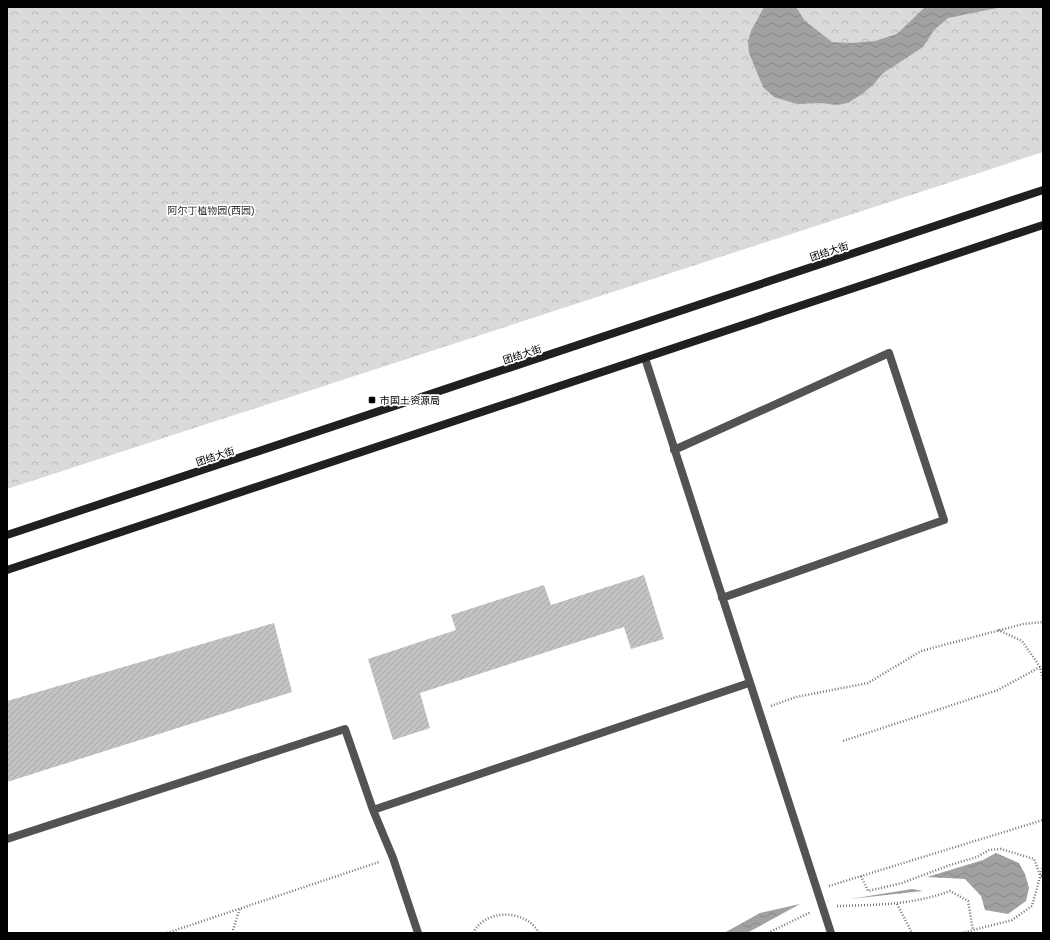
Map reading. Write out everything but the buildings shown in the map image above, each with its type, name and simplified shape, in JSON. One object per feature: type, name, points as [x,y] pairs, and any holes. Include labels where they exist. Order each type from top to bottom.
[{"type":"main road","name":"团结大街","points":[[7,535],[1043,190]]},
{"type":"main road","points":[[7,570],[1043,225]]},
{"type":"street","points":[[674,450],[889,353],[944,520],[722,598]]},
{"type":"street","points":[[645,358],[831,933]]},
{"type":"street","points":[[373,810],[750,683]]},
{"type":"street","points":[[7,839],[345,728],[373,810],[393,858],[418,933]]},
{"type":"path","points":[[759,711],[796,697],[868,683],[921,651],[1023,624],[1043,622]]},
{"type":"path","points":[[998,630],[1022,641],[1041,667],[1043,679]]},
{"type":"path","points":[[843,741],[998,690],[1041,667]]},
{"type":"path","points":[[817,890],[1043,820]]},
{"type":"path","points":[[861,876],[868,891],[902,883],[950,865],[977,857],[989,850],[1001,849],[1034,859],[1041,876]]},
{"type":"path","points":[[167,933],[393,858]]},
{"type":"path","points":[[962,933],[1012,920],[1032,906],[1043,866]]},
{"type":"path","points":[[768,933],[822,907],[897,904],[933,898],[950,891],[968,901],[973,930]]},
{"type":"path","points":[[897,904],[912,933]]},
{"type":"path","points":[[232,933],[240,908]]},
{"type":"path","points":[[473,933],[475,929],[485,920],[494,916],[508,914],[521,917],[533,924],[539,933]]},
{"type":"green space","name":"阿尔丁植物园(西园)","points":[[7,7],[1043,7],[1043,152],[7,489]]},
{"type":"water","points":[[764,7],[796,7],[805,21],[832,42],[851,43],[875,41],[897,34],[925,7],[1002,7],[948,18],[934,30],[923,47],[883,73],[873,85],[862,94],[848,103],[837,105],[820,103],[797,104],[774,97],[763,87],[749,53],[748,41],[751,31]]},
{"type":"water","points":[[996,853],[1019,863],[1025,874],[1029,888],[1026,901],[1008,914],[985,910],[981,896],[965,879],[927,877],[983,860]]},
{"type":"water","points":[[912,889],[923,891],[850,899]]},
{"type":"water","points":[[800,904],[747,933],[724,933],[760,913]]},
{"type":"place","name":"市国土资源局","points":[[372,400]]}]
